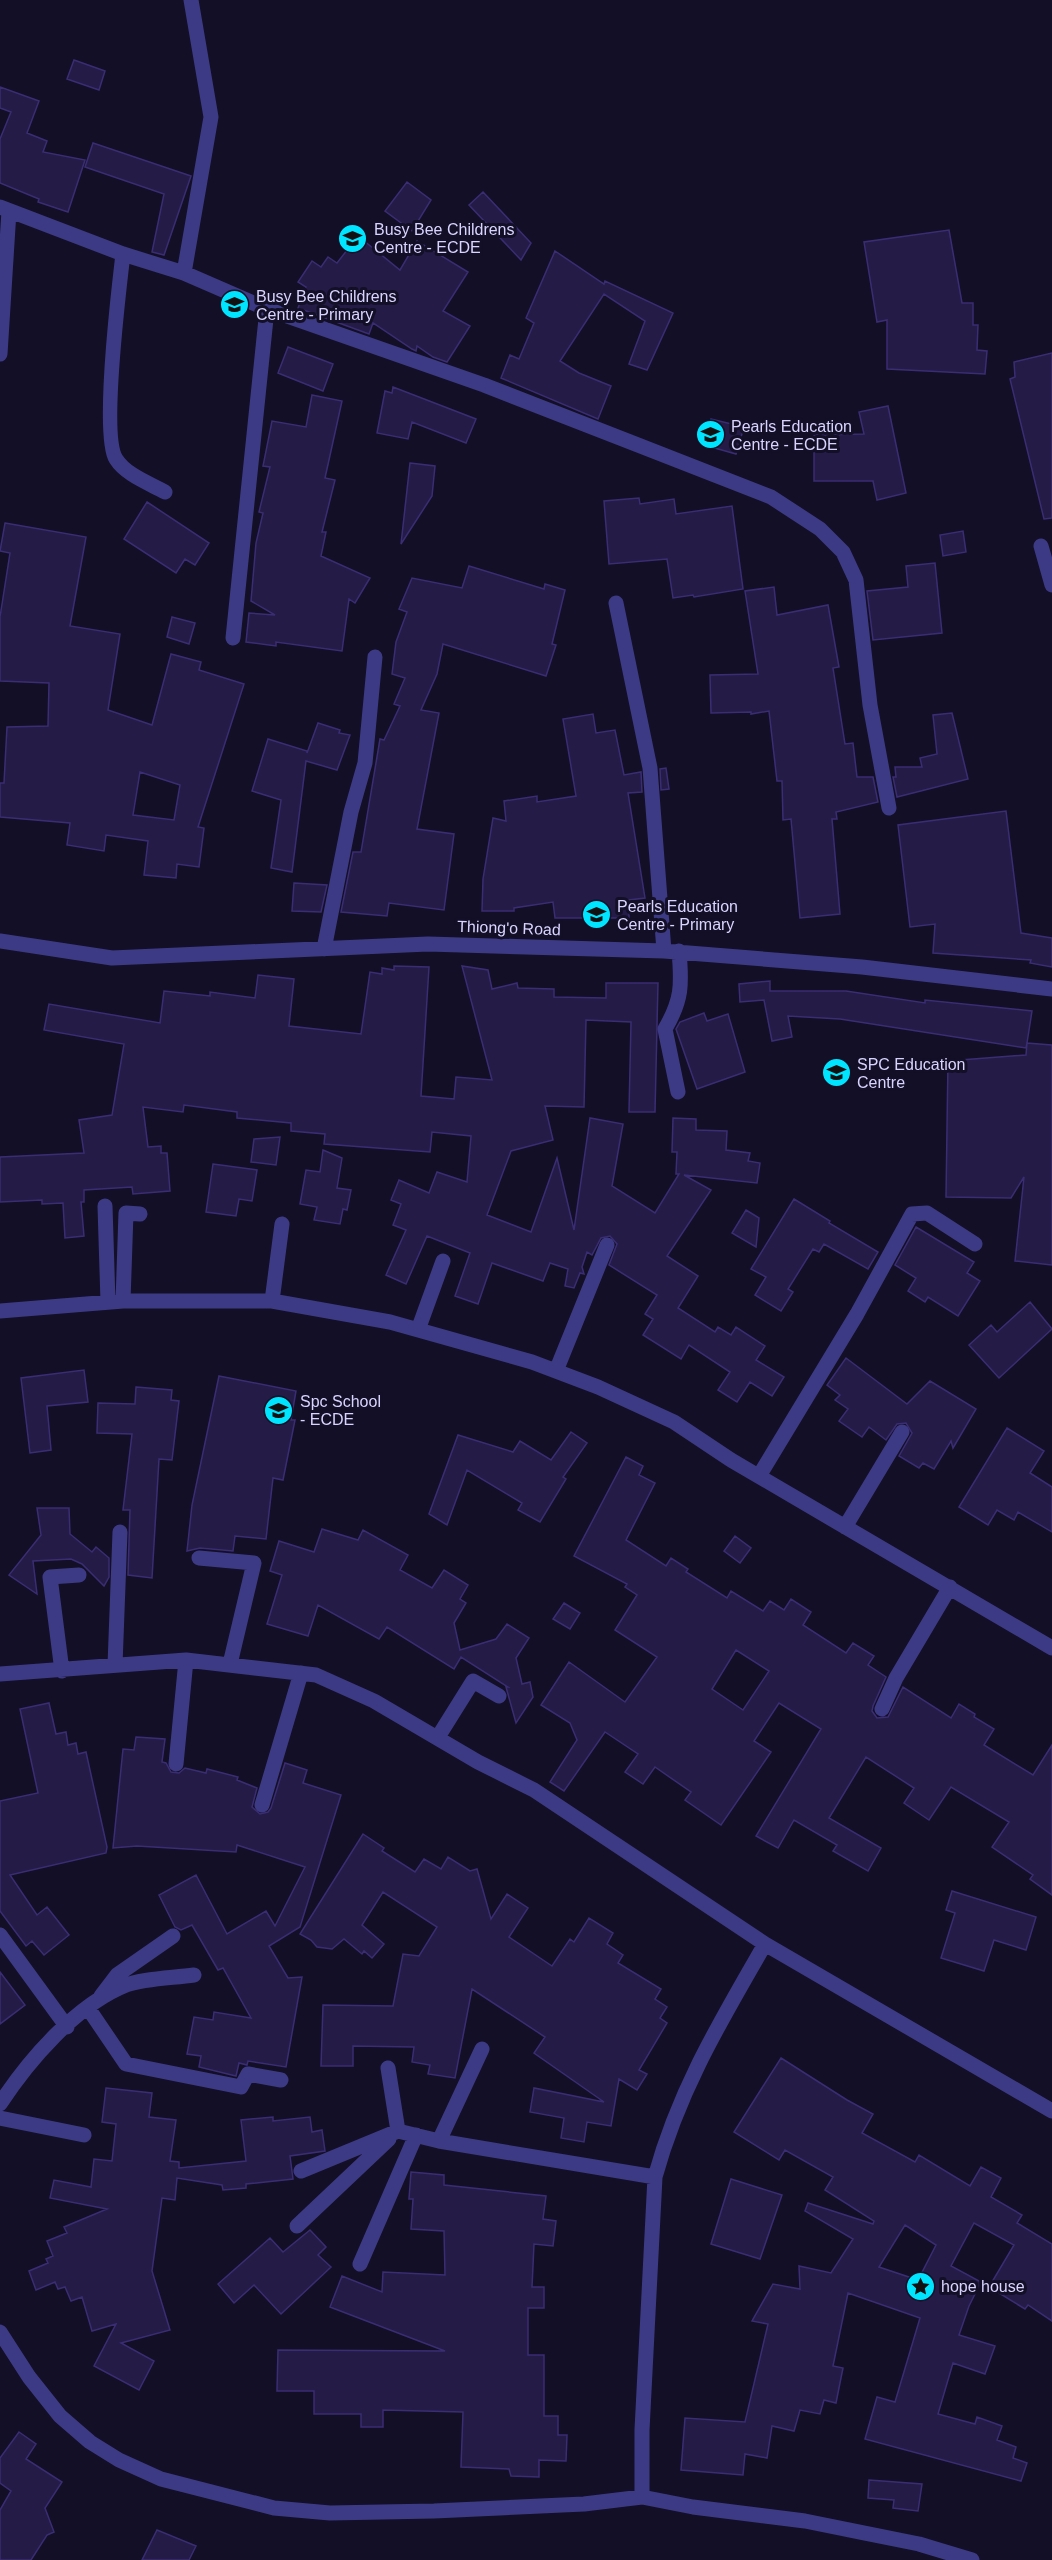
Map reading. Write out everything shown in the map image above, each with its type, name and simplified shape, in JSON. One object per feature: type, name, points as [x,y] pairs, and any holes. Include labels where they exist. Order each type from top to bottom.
[{"type":"street","points":[[184,273],[211,117],[191,0]]},
{"type":"street","points":[[0,354],[4,209],[123,254],[184,273],[267,309],[484,385],[771,497],[820,529],[843,552],[856,580],[870,705],[889,808]]},
{"type":"street","points":[[123,254],[115,329],[110,434],[115,458],[125,470],[165,492]]},
{"type":"street","points":[[233,638],[267,309]]},
{"type":"street","points":[[1041,546],[1052,585]]},
{"type":"street","points":[[616,603],[650,768],[671,951],[682,985],[678,1007],[665,1029],[678,1092]]},
{"type":"street","points":[[324,949],[351,812],[365,763],[375,657]]},
{"type":"street","name":"Thiong'o Road","points":[[0,941],[112,958],[428,944],[671,951],[862,966],[1052,989]]},
{"type":"street","points":[[105,1206],[116,1302]]},
{"type":"street","points":[[759,1476],[856,1314],[912,1214],[927,1213],[975,1244]]},
{"type":"street","points":[[116,1302],[126,1214],[140,1214]]},
{"type":"street","points":[[272,1301],[282,1224]]},
{"type":"street","points":[[556,1371],[607,1245]]},
{"type":"street","points":[[418,1330],[443,1261]]},
{"type":"street","points":[[0,1311],[116,1302],[272,1301],[418,1330],[532,1362],[674,1422],[759,1476],[1052,1648]]},
{"type":"street","points":[[845,1527],[902,1432]]},
{"type":"street","points":[[115,1665],[120,1532]]},
{"type":"street","points":[[199,1558],[254,1563],[230,1664]]},
{"type":"street","points":[[62,1671],[50,1577],[78,1575]]},
{"type":"street","points":[[882,1710],[896,1678],[950,1587]]},
{"type":"street","points":[[176,1764],[186,1660]]},
{"type":"street","points":[[0,1674],[186,1660],[316,1675],[374,1701],[478,1762],[534,1790],[765,1944],[1052,2111]]},
{"type":"street","points":[[262,1805],[301,1673]]},
{"type":"street","points":[[438,1737],[473,1681],[499,1696]]},
{"type":"street","points":[[0,1935],[67,2027]]},
{"type":"street","points":[[94,2004],[117,1975],[173,1936]]},
{"type":"street","points":[[642,2498],[642,2430],[655,2177],[666,2139],[713,2031],[765,1944]]},
{"type":"street","points":[[2,2097],[24,2068],[94,2004],[127,1984],[194,1975]]},
{"type":"street","points":[[94,2004],[126,2064],[241,2087],[248,2074],[281,2080]]},
{"type":"street","points":[[439,2140],[482,2049]]},
{"type":"street","points":[[388,2068],[398,2131]]},
{"type":"street","points":[[0,2118],[84,2135]]},
{"type":"street","points":[[301,2171],[398,2131],[655,2177]]},
{"type":"street","points":[[297,2226],[398,2131]]},
{"type":"street","points":[[360,2264],[416,2135]]},
{"type":"street","points":[[0,2332],[29,2377],[60,2416],[90,2442],[119,2460],[161,2479],[243,2501],[274,2508],[330,2513],[445,2511],[642,2498],[693,2507],[806,2521],[919,2544],[972,2560]]},
{"type":"building","points":[[74,60],[105,71],[99,90],[67,79]]},
{"type":"building","points":[[0,87],[39,101],[27,133],[47,141],[43,152],[85,160],[68,212],[38,202],[39,199],[0,183],[0,139],[11,112],[0,108]]},
{"type":"building","points":[[93,143],[191,176],[164,255],[152,252],[164,194],[85,167]]},
{"type":"building","points":[[407,182],[431,200],[412,231],[385,211]]},
{"type":"building","points":[[483,192],[531,243],[521,260],[469,205]]},
{"type":"building","points":[[949,230],[962,303],[973,303],[973,325],[978,325],[977,350],[987,351],[985,374],[887,369],[887,320],[877,322],[864,242]]},
{"type":"building","points":[[358,236],[400,270],[417,241],[468,272],[443,311],[470,326],[447,362],[433,357],[417,346],[416,351],[412,349],[373,323],[369,334],[298,308],[306,287],[298,282],[312,261],[321,267],[328,257],[337,263]]},
{"type":"building","points":[[555,251],[604,284],[605,281],[673,313],[647,370],[629,364],[645,321],[604,294],[560,361],[579,373],[611,386],[598,419],[501,378],[510,355],[519,359],[534,323],[526,318]]},
{"type":"building","points":[[288,347],[333,364],[323,391],[278,373]]},
{"type":"building","points":[[1052,353],[1052,518],[1044,519],[1010,379],[1015,377],[1014,362]]},
{"type":"building","points":[[393,387],[476,419],[466,443],[412,422],[408,439],[377,433],[385,391],[392,393]]},
{"type":"building","points":[[312,395],[342,401],[325,478],[335,480],[322,532],[326,532],[321,556],[370,578],[355,603],[349,599],[342,651],[276,642],[276,646],[246,642],[249,613],[275,615],[251,601],[256,543],[263,513],[259,512],[270,467],[263,466],[272,421],[306,427]]},
{"type":"building","points":[[888,406],[906,493],[877,500],[873,481],[814,481],[814,435],[864,434],[859,412]]},
{"type":"building","points":[[711,419],[744,427],[736,454],[704,445]]},
{"type":"building","points":[[410,463],[435,466],[432,496],[401,544]]},
{"type":"building","points":[[639,498],[640,504],[674,499],[676,514],[732,506],[743,589],[673,598],[667,559],[609,564],[604,501]]},
{"type":"building","points":[[147,502],[209,543],[195,565],[185,559],[176,573],[124,539]]},
{"type":"building","points":[[5,523],[86,537],[70,626],[120,634],[108,710],[152,725],[171,654],[201,662],[199,670],[244,684],[198,827],[204,828],[199,867],[177,864],[176,878],[144,875],[148,841],[106,835],[104,851],[67,845],[70,823],[0,817],[0,783],[4,783],[7,727],[48,726],[49,683],[0,681],[0,617],[10,553],[0,551]],"holes":[[[140,772],[180,785],[174,820],[133,815]]]},
{"type":"building","points":[[963,531],[966,552],[943,556],[940,535]]},
{"type":"building","points":[[935,563],[942,633],[873,640],[867,591],[908,587],[906,566]]},
{"type":"building","points":[[469,566],[544,589],[545,584],[565,590],[552,644],[556,645],[546,676],[443,644],[437,674],[421,710],[439,713],[417,829],[454,834],[444,910],[389,903],[387,916],[341,912],[353,852],[361,852],[380,739],[384,740],[400,706],[394,704],[405,678],[392,674],[396,642],[407,612],[399,609],[412,578],[462,588]]},
{"type":"building","points":[[774,587],[777,615],[828,605],[839,667],[833,668],[845,744],[853,743],[857,777],[873,777],[878,802],[836,812],[837,819],[832,819],[840,914],[800,918],[791,819],[783,820],[782,781],[777,781],[769,711],[751,714],[751,712],[711,713],[710,675],[758,674],[745,591]]},
{"type":"building","points":[[172,617],[195,623],[189,644],[167,637]]},
{"type":"building","points":[[952,713],[968,779],[897,797],[893,777],[896,777],[895,767],[922,767],[920,758],[937,754],[933,715]]},
{"type":"building","points":[[593,714],[596,733],[615,730],[624,775],[641,772],[642,792],[628,793],[645,898],[629,900],[629,918],[555,918],[553,902],[514,908],[514,911],[482,911],[483,879],[493,818],[506,821],[504,801],[537,796],[537,802],[576,796],[563,719]]},
{"type":"building","points":[[318,723],[340,730],[339,733],[350,735],[337,770],[306,761],[292,872],[271,868],[281,800],[252,791],[268,739],[307,751],[307,753]]},
{"type":"building","points":[[666,768],[669,789],[661,790],[660,769]]},
{"type":"building","points":[[1006,811],[1021,933],[1052,938],[1052,967],[1030,963],[1031,960],[933,953],[935,924],[910,927],[898,825]]},
{"type":"building","points":[[294,883],[327,885],[321,912],[292,911]]},
{"type":"building","points":[[394,966],[429,967],[421,1096],[454,1099],[456,1077],[492,1080],[462,966],[488,970],[492,989],[517,983],[518,988],[554,989],[554,997],[606,998],[606,983],[658,983],[655,1112],[629,1112],[631,1022],[586,1020],[584,1107],[545,1106],[553,1140],[511,1151],[487,1215],[531,1232],[557,1158],[574,1230],[590,1118],[623,1124],[612,1186],[655,1213],[679,1174],[676,1174],[677,1152],[672,1152],[673,1118],[696,1119],[696,1130],[727,1131],[726,1150],[750,1153],[748,1161],[760,1163],[757,1183],[684,1175],[711,1190],[667,1256],[698,1276],[678,1308],[715,1332],[718,1327],[731,1335],[736,1327],[765,1346],[756,1360],[784,1377],[772,1396],[750,1382],[737,1402],[718,1390],[730,1372],[689,1345],[681,1359],[643,1335],[653,1319],[645,1314],[657,1295],[609,1265],[617,1244],[610,1236],[601,1238],[592,1255],[587,1252],[582,1267],[584,1274],[580,1273],[574,1288],[565,1286],[568,1269],[550,1263],[543,1281],[492,1263],[478,1304],[455,1296],[470,1253],[427,1236],[406,1284],[386,1275],[406,1230],[393,1225],[401,1204],[391,1200],[399,1180],[429,1193],[437,1172],[467,1182],[471,1136],[432,1132],[430,1152],[324,1144],[325,1134],[291,1131],[291,1123],[237,1118],[237,1112],[184,1105],[183,1112],[143,1107],[148,1147],[161,1146],[161,1153],[167,1153],[170,1191],[133,1194],[132,1187],[84,1190],[84,1202],[81,1202],[84,1236],[65,1238],[63,1203],[42,1204],[42,1200],[0,1202],[0,1157],[84,1153],[79,1120],[112,1115],[124,1044],[44,1030],[49,1004],[160,1023],[164,991],[210,996],[210,992],[255,998],[258,975],[294,979],[289,1026],[361,1034],[370,972],[382,974],[382,968],[394,970]]},
{"type":"building","points":[[770,981],[770,991],[846,991],[925,1003],[925,1000],[1032,1011],[1026,1048],[840,1019],[788,1016],[792,1037],[772,1041],[764,1000],[740,1002],[739,984]]},
{"type":"building","points":[[704,1013],[707,1021],[728,1014],[745,1072],[697,1089],[676,1029],[680,1022]]},
{"type":"building","points":[[1027,1043],[1052,1045],[1052,1265],[1015,1261],[1024,1177],[1011,1198],[946,1197],[948,1061],[1026,1055]]},
{"type":"building","points":[[280,1137],[276,1165],[251,1162],[254,1139]]},
{"type":"building","points":[[323,1150],[342,1158],[337,1188],[351,1190],[347,1210],[343,1209],[340,1224],[314,1220],[317,1207],[300,1204],[306,1170],[320,1172]]},
{"type":"building","points":[[213,1164],[257,1170],[252,1201],[239,1199],[236,1216],[206,1212]]},
{"type":"building","points":[[794,1199],[878,1252],[868,1269],[824,1244],[819,1252],[813,1249],[788,1289],[793,1292],[781,1311],[755,1295],[766,1277],[751,1269]]},
{"type":"building","points":[[746,1210],[759,1218],[756,1247],[732,1233]]},
{"type":"building","points":[[916,1227],[974,1262],[967,1273],[980,1281],[958,1316],[928,1297],[925,1302],[908,1291],[916,1278],[895,1265]]},
{"type":"building","points":[[1030,1302],[1052,1329],[999,1378],[969,1345],[991,1325],[997,1332]]},
{"type":"building","points":[[846,1358],[907,1404],[930,1381],[976,1409],[953,1448],[951,1441],[934,1469],[923,1463],[919,1468],[899,1456],[912,1433],[906,1423],[897,1424],[886,1440],[869,1427],[862,1437],[839,1421],[848,1409],[835,1400],[840,1395],[827,1385]]},
{"type":"building","points":[[84,1370],[88,1402],[47,1406],[51,1450],[30,1453],[21,1378]]},
{"type":"building","points":[[219,1376],[296,1391],[291,1420],[295,1420],[283,1480],[273,1478],[266,1539],[235,1536],[233,1551],[200,1548],[187,1551],[192,1505]]},
{"type":"building","points":[[136,1387],[172,1390],[171,1400],[179,1401],[172,1460],[159,1459],[152,1578],[128,1575],[130,1510],[123,1510],[132,1434],[97,1433],[98,1403],[135,1404]]},
{"type":"building","points":[[1007,1428],[1044,1451],[1030,1473],[1052,1487],[1052,1532],[1018,1512],[1014,1520],[997,1510],[988,1525],[959,1507]]},
{"type":"building","points":[[571,1432],[587,1443],[563,1477],[566,1479],[540,1522],[518,1510],[522,1503],[467,1470],[447,1525],[429,1514],[458,1435],[513,1452],[520,1441],[551,1460]]},
{"type":"building","points":[[626,1457],[643,1466],[639,1475],[655,1483],[626,1540],[666,1566],[671,1558],[688,1569],[686,1572],[727,1598],[731,1591],[763,1611],[770,1601],[784,1610],[791,1599],[811,1612],[803,1625],[846,1653],[853,1643],[874,1656],[868,1665],[886,1677],[873,1706],[872,1711],[877,1718],[888,1717],[903,1687],[951,1718],[959,1704],[975,1714],[974,1717],[994,1729],[984,1745],[1033,1775],[1052,1745],[1052,1895],[1030,1879],[1033,1875],[992,1847],[1009,1822],[951,1787],[929,1820],[904,1803],[914,1788],[866,1757],[829,1818],[881,1848],[868,1871],[833,1851],[837,1845],[794,1820],[778,1848],[756,1836],[821,1729],[779,1703],[754,1741],[771,1752],[721,1825],[685,1800],[691,1792],[655,1767],[643,1784],[625,1772],[638,1754],[605,1732],[564,1791],[550,1782],[577,1740],[570,1723],[541,1705],[569,1662],[625,1702],[657,1657],[615,1630],[637,1595],[625,1587],[627,1584],[574,1556]],"holes":[[[736,1650],[769,1671],[743,1710],[712,1689]]]},
{"type":"building","points":[[37,1508],[69,1508],[70,1534],[92,1552],[96,1547],[109,1558],[109,1577],[104,1586],[82,1564],[71,1559],[33,1561],[37,1594],[9,1575],[41,1535]]},
{"type":"building","points":[[322,1529],[358,1540],[363,1530],[408,1555],[400,1570],[432,1588],[444,1570],[468,1585],[460,1599],[466,1603],[454,1623],[460,1650],[496,1639],[507,1624],[529,1638],[516,1658],[522,1684],[530,1682],[533,1697],[516,1723],[506,1687],[508,1687],[461,1657],[454,1669],[387,1627],[379,1639],[318,1605],[308,1636],[267,1624],[282,1575],[270,1571],[279,1541],[314,1552]]},
{"type":"building","points":[[735,1536],[751,1548],[740,1563],[724,1551]]},
{"type":"building","points":[[564,1603],[580,1613],[570,1629],[553,1619]]},
{"type":"building","points":[[49,1703],[56,1734],[66,1732],[68,1745],[76,1743],[78,1754],[86,1752],[107,1847],[106,1853],[10,1875],[37,1915],[47,1907],[69,1935],[44,1955],[32,1941],[26,1946],[0,1911],[0,1801],[38,1793],[20,1709]]},
{"type":"building","points":[[136,1737],[165,1739],[162,1762],[166,1763],[171,1772],[179,1773],[185,1768],[206,1773],[207,1769],[238,1777],[237,1780],[257,1788],[252,1807],[260,1814],[268,1812],[271,1808],[285,1763],[307,1770],[303,1783],[341,1795],[300,1927],[269,1946],[288,1978],[302,1977],[286,2067],[248,2061],[247,2065],[239,2063],[236,2076],[199,2067],[201,2056],[187,2054],[194,2017],[213,2020],[214,2012],[251,2018],[223,1968],[218,1970],[192,1925],[181,1930],[175,1927],[159,1895],[196,1875],[227,1934],[266,1911],[275,1926],[305,1867],[237,1845],[236,1852],[137,1846],[113,1848],[123,1749],[134,1750]]},
{"type":"building","points":[[363,1834],[384,1848],[382,1851],[415,1872],[424,1859],[441,1869],[448,1857],[470,1871],[477,1869],[491,1919],[507,1894],[528,1908],[509,1937],[552,1966],[570,1939],[574,1942],[589,1918],[613,1933],[607,1944],[623,1955],[618,1963],[661,1989],[655,1999],[667,2007],[660,2018],[667,2023],[639,2070],[647,2074],[637,2090],[619,2079],[611,2126],[587,2122],[584,2142],[561,2138],[564,2118],[530,2112],[534,2088],[604,2102],[534,2053],[545,2037],[472,1989],[455,2078],[428,2074],[430,2065],[412,2062],[414,2047],[353,2046],[353,2066],[321,2066],[323,2005],[393,2006],[403,1954],[419,1956],[437,1927],[383,1892],[362,1925],[384,1944],[372,1958],[364,1951],[362,1954],[344,1939],[332,1949],[317,1947],[311,1940],[300,1934]]},
{"type":"building","points":[[952,1891],[1036,1917],[1026,1950],[994,1940],[984,1971],[941,1958],[955,1913],[946,1910]]},
{"type":"building","points":[[0,1972],[25,2005],[0,2024]]},
{"type":"building","points":[[781,2058],[873,2114],[862,2133],[915,2162],[919,2155],[970,2186],[981,2167],[1001,2178],[991,2197],[1022,2215],[1017,2223],[1052,2244],[1052,2321],[1028,2305],[1025,2309],[989,2287],[1014,2245],[974,2223],[951,2266],[981,2282],[969,2306],[959,2335],[995,2346],[985,2374],[953,2363],[938,2414],[975,2424],[977,2417],[1002,2426],[997,2440],[1016,2447],[1013,2458],[1027,2463],[1021,2481],[865,2439],[877,2397],[895,2402],[920,2318],[848,2293],[833,2366],[843,2368],[836,2403],[824,2400],[820,2414],[800,2410],[794,2431],[772,2426],[767,2458],[745,2454],[743,2475],[681,2470],[685,2418],[745,2422],[768,2324],[752,2321],[773,2284],[800,2289],[799,2266],[831,2273],[853,2239],[805,2211],[808,2203],[873,2224],[874,2221],[825,2190],[833,2177],[785,2150],[779,2160],[734,2132]],"holes":[[[905,2225],[936,2245],[918,2280],[879,2267]]]},
{"type":"building","points":[[106,2088],[152,2093],[149,2117],[176,2120],[170,2161],[179,2162],[179,2168],[246,2161],[241,2120],[273,2117],[273,2121],[310,2117],[312,2132],[322,2130],[325,2151],[290,2156],[293,2179],[246,2184],[246,2188],[223,2190],[222,2185],[177,2178],[175,2200],[162,2198],[152,2271],[170,2330],[121,2343],[154,2361],[139,2390],[94,2366],[116,2324],[92,2331],[82,2297],[71,2301],[65,2287],[58,2289],[55,2282],[36,2290],[29,2271],[48,2263],[46,2259],[53,2256],[47,2241],[67,2233],[64,2227],[107,2209],[50,2198],[54,2180],[91,2187],[94,2159],[112,2161],[116,2124],[102,2122]]},
{"type":"building","points":[[411,2172],[444,2175],[444,2185],[546,2196],[543,2219],[556,2221],[553,2246],[534,2244],[532,2287],[544,2287],[544,2308],[528,2308],[528,2355],[544,2355],[544,2416],[558,2416],[558,2435],[567,2435],[566,2461],[539,2460],[539,2477],[511,2476],[509,2469],[461,2467],[463,2412],[383,2410],[383,2427],[361,2427],[361,2414],[314,2414],[314,2391],[277,2391],[278,2350],[445,2351],[330,2307],[342,2276],[382,2292],[383,2272],[445,2275],[444,2231],[411,2229],[413,2199],[409,2199]]},
{"type":"building","points":[[731,2179],[782,2195],[760,2259],[711,2244]]},
{"type":"building","points":[[310,2230],[326,2247],[318,2255],[331,2267],[281,2314],[254,2285],[234,2303],[218,2284],[270,2238],[283,2252]]},
{"type":"building","points":[[19,2432],[36,2444],[26,2459],[62,2482],[45,2508],[54,2532],[47,2535],[31,2560],[0,2560],[0,2510],[11,2491],[0,2483],[0,2458]]},
{"type":"building","points":[[869,2480],[922,2484],[918,2511],[893,2508],[894,2500],[868,2498]]},
{"type":"building","points":[[157,2530],[196,2546],[189,2560],[142,2560]]},
{"type":"place","name":"Busy Bee Childrens Centre - ECDE","points":[[353,238]]},
{"type":"place","name":"Busy Bee Childrens Centre - Primary","points":[[235,305]]},
{"type":"place","name":"Pearls Education Centre - ECDE","points":[[710,435]]},
{"type":"place","name":"Pearls Education Centre - Primary","points":[[596,915]]},
{"type":"place","name":"SPC Education Centre","points":[[836,1073]]},
{"type":"place","name":"Spc School - ECDE","points":[[279,1410]]},
{"type":"place","name":"hope house","points":[[920,2286]]}]
